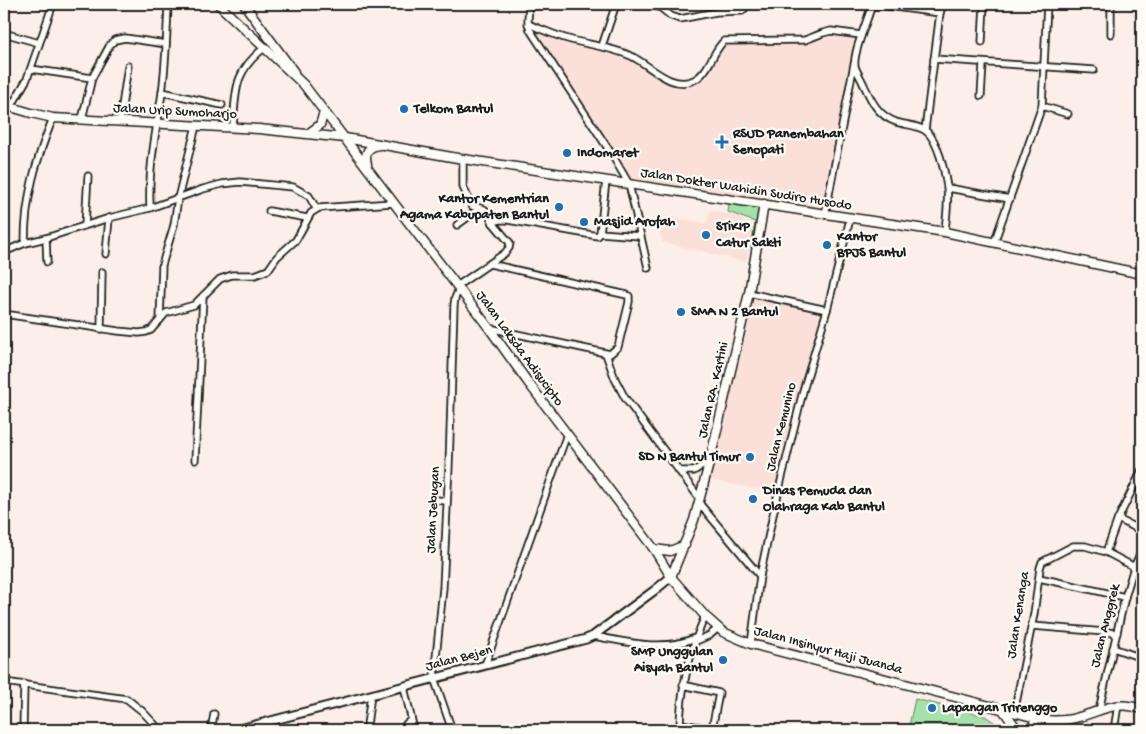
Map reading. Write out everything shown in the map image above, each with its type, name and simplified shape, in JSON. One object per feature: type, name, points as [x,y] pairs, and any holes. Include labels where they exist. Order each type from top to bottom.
[{"type":"main road","points":[[218,4],[304,85]]},
{"type":"main road","points":[[244,4],[304,85]]},
{"type":"main road","name":"Jalan Laksda Adisucipto","points":[[304,85],[654,549],[671,577]]},
{"type":"main road","name":"Jalan Urip Sumoharjo","points":[[6,107],[53,118],[233,127],[345,138]]},
{"type":"main road","points":[[309,133],[320,125],[324,112]]},
{"type":"main road","name":"Jalan Dokter Wahidin Sudiro Husodo","points":[[345,138],[463,159],[944,232],[1142,274]]},
{"type":"main road","points":[[368,168],[367,152],[374,146],[382,144]]},
{"type":"main road","name":"Jalan RA. Kartini","points":[[671,577],[685,545],[700,501],[749,293],[764,204]]},
{"type":"main road","points":[[654,549],[670,551],[685,545]]},
{"type":"main road","name":"Jalan Insinyur Haji Juanda","points":[[671,577],[718,628],[729,636],[751,644],[1035,718],[1065,720],[1118,705],[1142,709]]},
{"type":"main road","points":[[1002,710],[1018,730]]},
{"type":"main road","points":[[1033,730],[1035,718]]},
{"type":"street","points":[[6,107],[27,79],[53,4]]},
{"type":"street","points":[[150,208],[150,171],[162,92],[168,4]]},
{"type":"street","points":[[529,4],[528,24],[629,184],[648,268]]},
{"type":"street","points":[[602,46],[616,4]]},
{"type":"street","points":[[649,4],[664,7],[671,16],[680,19],[716,12],[742,11],[745,8],[745,4]]},
{"type":"street","points":[[825,214],[854,64],[861,35],[872,4],[940,13]]},
{"type":"street","points":[[925,130],[940,13],[943,4]]},
{"type":"street","points":[[982,42],[984,4]]},
{"type":"street","points":[[994,243],[1042,106],[1047,4]]},
{"type":"street","points":[[1111,4],[1111,34]]},
{"type":"street","points":[[528,24],[567,39],[602,46],[632,56],[654,72],[670,80],[689,82],[701,76],[724,41],[805,40],[832,31],[861,35]]},
{"type":"street","points":[[4,33],[39,43]]},
{"type":"street","points":[[82,119],[92,78],[110,45],[115,40],[124,38],[166,44]]},
{"type":"street","points":[[233,127],[239,78],[248,62],[264,48]]},
{"type":"street","points":[[934,59],[982,64],[1094,70]]},
{"type":"street","points":[[854,64],[873,104],[880,113],[896,122],[925,130],[933,139],[948,188],[948,208],[944,232]]},
{"type":"street","points":[[981,96],[982,64]]},
{"type":"street","points":[[120,120],[128,66]]},
{"type":"street","points":[[31,69],[92,78]]},
{"type":"street","points":[[162,92],[222,105]]},
{"type":"street","points":[[1042,106],[1068,114]]},
{"type":"street","points":[[25,243],[25,217],[31,180],[41,147],[53,118]]},
{"type":"street","points":[[160,320],[162,265],[174,225],[178,198],[196,126]]},
{"type":"street","points":[[458,288],[508,250],[510,243],[493,223],[488,213],[472,206],[462,188],[463,159]]},
{"type":"street","points":[[85,225],[88,176]]},
{"type":"street","points":[[600,233],[606,181]]},
{"type":"street","points":[[4,252],[25,243],[150,208],[222,184],[240,182],[286,185],[303,191],[310,196],[316,208]]},
{"type":"street","points":[[948,188],[1010,199]]},
{"type":"street","points":[[4,314],[101,329],[142,333],[151,330],[166,313],[194,305],[217,281],[224,277],[255,275],[268,270],[276,257],[296,240],[306,218],[316,208],[393,202]]},
{"type":"street","points":[[457,226],[479,209]]},
{"type":"street","points":[[269,211],[306,218]]},
{"type":"street","points":[[106,254],[109,218]]},
{"type":"street","name":"Jalan Kemunino","points":[[751,644],[760,576],[774,510],[803,391],[827,310],[850,219]]},
{"type":"street","points":[[493,223],[499,220],[508,220],[594,236],[598,236],[600,233],[640,236]]},
{"type":"street","points":[[46,238],[48,262]]},
{"type":"street","points":[[489,328],[610,354],[618,347],[629,296],[490,264]]},
{"type":"street","points":[[101,329],[102,272]]},
{"type":"street","name":"Jalan Jebugan","points":[[452,730],[434,678],[443,588],[454,305],[458,288]]},
{"type":"street","points":[[749,293],[827,310]]},
{"type":"street","points":[[195,460],[203,296]]},
{"type":"street","points":[[606,354],[615,379],[625,398],[700,501],[760,576]]},
{"type":"street","points":[[485,665],[567,434]]},
{"type":"street","points":[[679,471],[694,471],[702,468],[710,460]]},
{"type":"street","points":[[1106,552],[1118,519],[1142,470]]},
{"type":"street","points":[[437,500],[446,501]]},
{"type":"street","points":[[1118,519],[1142,531]]},
{"type":"street","name":"Jalan Kenanga","points":[[1014,713],[1032,626],[1042,562],[1073,546],[1085,546],[1106,552],[1142,571]]},
{"type":"street","name":"Jalan Anggrek","points":[[1099,710],[1125,597],[1134,567],[1142,550]]},
{"type":"street","name":"Jalan Bejen","points":[[236,730],[593,636],[671,577]]},
{"type":"street","points":[[1039,578],[1125,597]]},
{"type":"street","points":[[683,685],[720,694],[716,730],[680,727],[683,685],[694,640],[705,616]]},
{"type":"street","points":[[1032,626],[1117,633]]},
{"type":"street","points":[[593,636],[660,646],[694,640],[710,635],[718,628]]},
{"type":"street","points":[[1113,648],[1142,658]]},
{"type":"street","points":[[4,682],[127,699],[160,730]]},
{"type":"street","points":[[22,730],[24,684]]},
{"type":"street","points":[[404,687],[414,730]]},
{"type":"street","points":[[365,730],[370,695]]},
{"type":"street","points":[[1114,730],[1118,705]]},
{"type":"street","points":[[211,730],[214,714]]},
{"type":"street","points":[[403,730],[411,720]]},
{"type":"shaded area","name":"RSUD Panembahan Senopati","points":[[530,26],[623,54],[679,84],[696,84],[709,77],[719,43],[776,44],[812,42],[837,35],[861,38],[825,209],[629,180]]},
{"type":"shaded area","name":"STiKIP Catur Sakti","points":[[710,210],[743,218],[743,226],[753,228],[746,262],[662,242],[656,215],[707,223]]},
{"type":"shaded area","points":[[758,297],[815,310],[820,317],[776,493],[710,480],[751,300]]},
{"type":"green space","points":[[730,198],[765,204],[759,250],[751,248],[755,222],[728,212]]},
{"type":"green space","name":"Lapangan Trirenggo","points":[[915,699],[985,716],[994,722],[1000,730],[908,730]]},
{"type":"place","name":"Telkom Bantul","points":[[404,109]]},
{"type":"place","name":"RSUD Panembahan Senopati","points":[[722,142]]},
{"type":"place","name":"Indomaret","points":[[567,153]]},
{"type":"place","name":"Kantor Kementrian Agama Kabupaten Bantul","points":[[559,207]]},
{"type":"place","name":"Masjid Arofah","points":[[584,222]]},
{"type":"place","name":"STiKIP Catur Sakti","points":[[706,235]]},
{"type":"place","name":"Kantor BPJS Bantul","points":[[827,245]]},
{"type":"place","name":"SMA N 2 Bantul","points":[[681,312]]},
{"type":"place","name":"SD N Bantul Timur","points":[[750,457]]},
{"type":"place","name":"Dinas Pemuda dan Olahraga Kab Bantul","points":[[753,499]]},
{"type":"place","name":"SMP Unggulan Aisyah Bantul","points":[[723,660]]},
{"type":"place","name":"Lapangan Trirenggo","points":[[932,708]]}]
